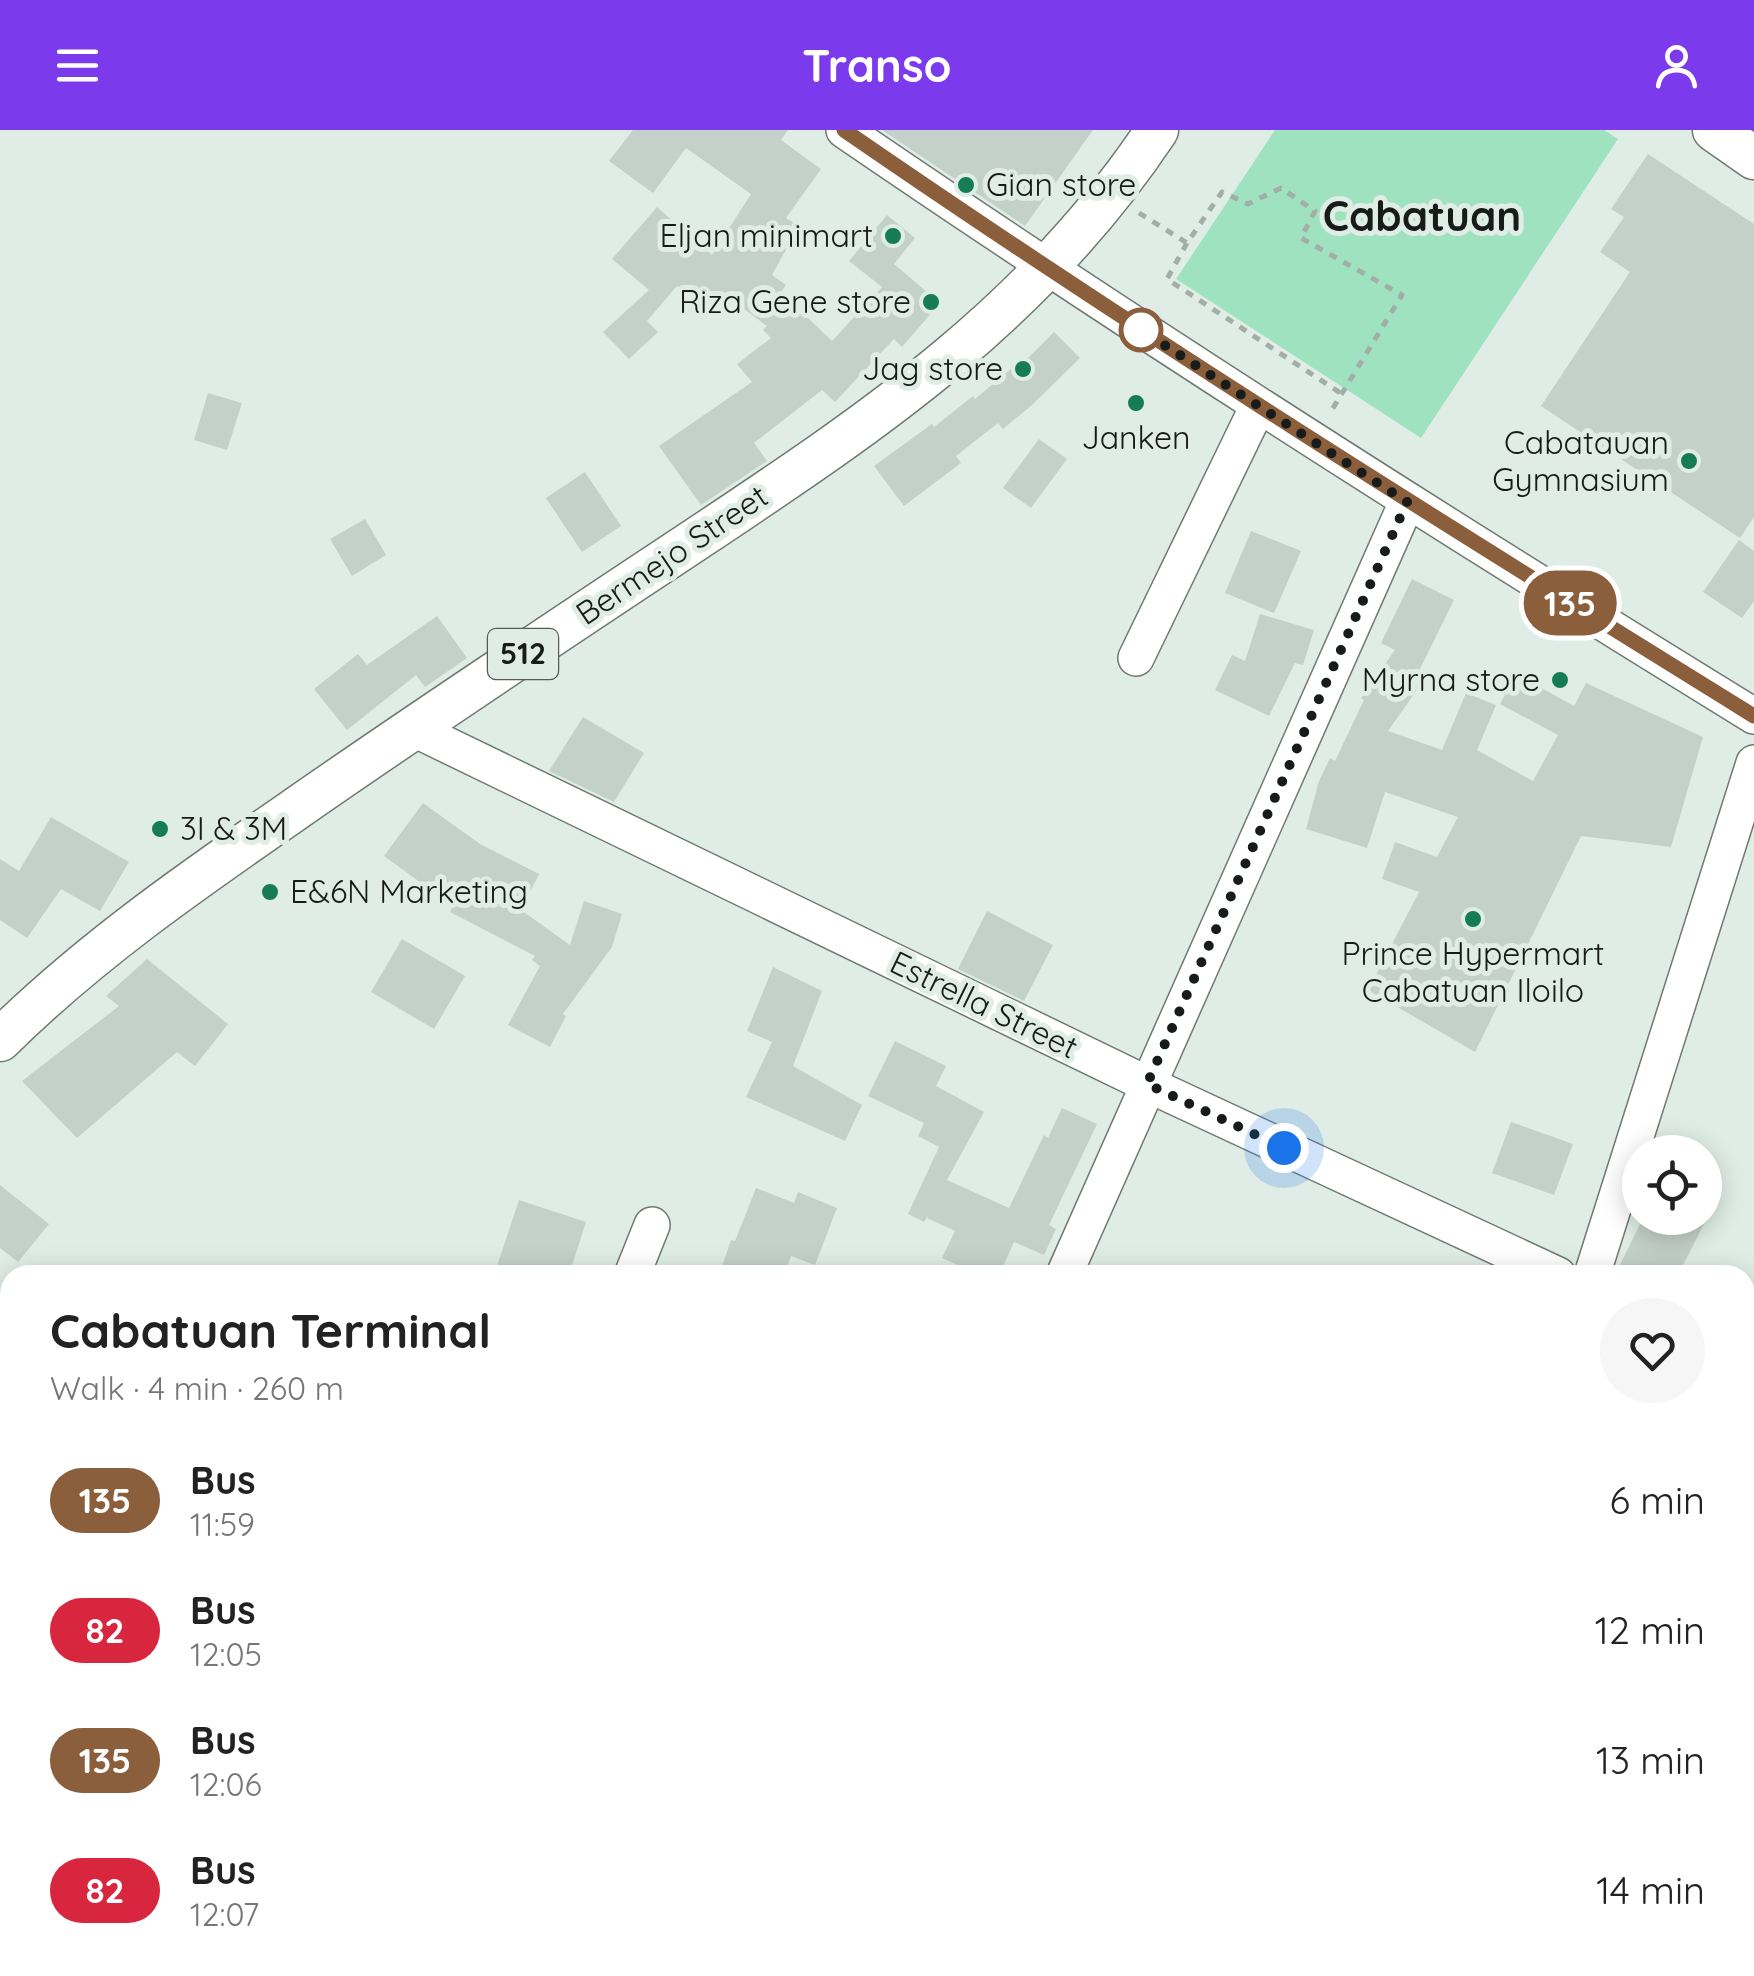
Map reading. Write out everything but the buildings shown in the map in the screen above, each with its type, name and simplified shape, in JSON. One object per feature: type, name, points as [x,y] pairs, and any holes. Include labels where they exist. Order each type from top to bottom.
[{"type":"main road","name":"Bermejo Street","points":[[0,1040],[116,937],[412,728],[868,421],[964,347],[1047,270],[1112,196],[1158,130]]},
{"type":"main road","points":[[1714,130],[1754,158]]},
{"type":"street","points":[[844,130],[1047,270],[1313,442],[1754,716]]},
{"type":"street","points":[[1136,658],[1258,406]]},
{"type":"street","points":[[1068,1265],[1407,502]]},
{"type":"street","name":"Estrella Street","points":[[412,728],[1147,1084],[1536,1265]]},
{"type":"street","points":[[1595,1265],[1754,762]]},
{"type":"street","points":[[636,1265],[652,1225]]},
{"type":"path","points":[[1313,442],[1402,295],[1302,238],[1315,212],[1282,188],[1248,204],[1222,192],[1167,280],[1342,394]]},
{"type":"path","points":[[1112,196],[1187,243]]},
{"type":"green space","points":[[1275,130],[1604,130],[1618,139],[1421,438],[1176,279]]},
{"type":"bus line","name":"135","points":[[844,130],[1047,270],[1407,502],[1754,716]]},
{"type":"place","name":"Gian store","points":[[966,185]]},
{"type":"place","name":"Eljan minimart","points":[[893,236]]},
{"type":"place","name":"Riza Gene store","points":[[931,302]]},
{"type":"place","name":"Jag store","points":[[1023,369]]},
{"type":"place","name":"Janken","points":[[1136,403]]},
{"type":"place","name":"Cabatauan Gymnasium","points":[[1689,461]]},
{"type":"place","name":"Myrna store","points":[[1560,680]]},
{"type":"place","name":"3I & 3M","points":[[160,829]]},
{"type":"place","name":"E&6N Marketing","points":[[270,892]]},
{"type":"place","name":"Prince Hypermart Cabatuan Iloilo","points":[[1473,919]]},
{"type":"district","name":"Cabatuan","points":[[1422,216]]},
{"type":"route","points":[[1141,330],[1138,328],[1407,502],[1147,1084],[1284,1148]]}]
